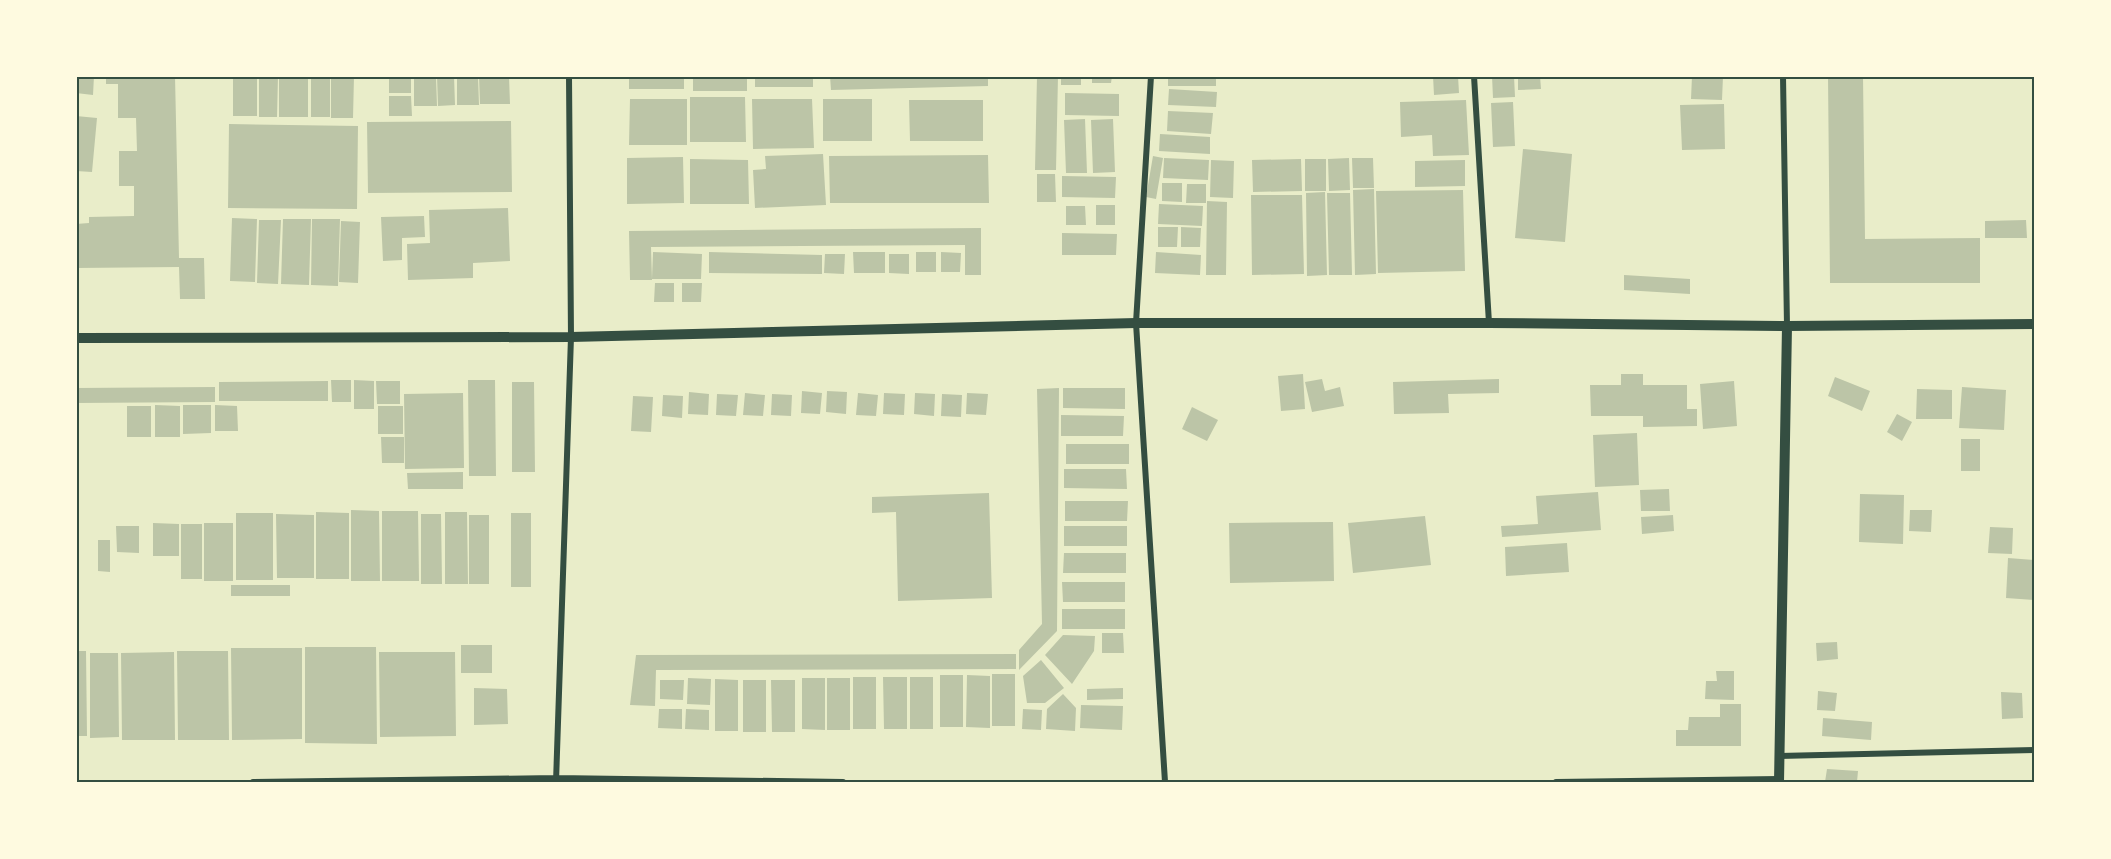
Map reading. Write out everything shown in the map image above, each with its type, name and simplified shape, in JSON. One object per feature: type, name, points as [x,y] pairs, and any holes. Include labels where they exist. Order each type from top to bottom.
[{"type":"street","points":[[556,780],[572,337],[569,76]]},
{"type":"street","points":[[1151,76],[1136,323],[1165,783]]},
{"type":"street","points":[[1474,76],[1489,323]]},
{"type":"street","points":[[1556,783],[1779,781],[1787,326],[1783,76]]},
{"type":"street","points":[[76,338],[572,337],[1136,323],[1787,326],[2034,324]]},
{"type":"street","points":[[1779,756],[2034,750]]},
{"type":"street","points":[[253,783],[556,780],[843,783]]},
{"type":"building","points":[[76,76],[94,76],[93,95],[76,93]]},
{"type":"building","points":[[106,76],[175,76],[179,258],[204,258],[205,299],[180,299],[179,267],[76,268],[76,224],[89,223],[89,217],[134,216],[134,186],[119,186],[119,151],[137,151],[136,118],[118,118],[118,84],[106,84]]},
{"type":"building","points":[[233,76],[257,76],[257,116],[233,116]]},
{"type":"building","points":[[259,76],[278,76],[277,117],[259,117]]},
{"type":"building","points":[[279,76],[308,76],[308,117],[279,117]]},
{"type":"building","points":[[311,76],[330,76],[330,117],[311,117]]},
{"type":"building","points":[[331,76],[354,76],[353,118],[331,118]]},
{"type":"building","points":[[389,76],[411,76],[411,93],[389,93]]},
{"type":"building","points":[[414,76],[436,76],[437,106],[414,106]]},
{"type":"building","points":[[437,76],[454,76],[455,105],[438,106]]},
{"type":"building","points":[[457,76],[478,76],[479,105],[457,105]]},
{"type":"building","points":[[479,76],[509,76],[510,104],[480,104]]},
{"type":"building","points":[[629,76],[684,76],[684,89],[629,89]]},
{"type":"building","points":[[693,76],[747,76],[747,91],[693,91]]},
{"type":"building","points":[[755,76],[813,76],[813,87],[755,87]]},
{"type":"building","points":[[830,76],[988,76],[988,86],[831,90]]},
{"type":"building","points":[[1037,76],[1058,76],[1056,170],[1035,170]]},
{"type":"building","points":[[1061,76],[1081,76],[1081,85],[1061,85]]},
{"type":"building","points":[[1092,76],[1112,76],[1111,83],[1092,83]]},
{"type":"building","points":[[1168,76],[1216,76],[1216,86],[1168,86]]},
{"type":"building","points":[[1433,76],[1458,76],[1459,93],[1434,95]]},
{"type":"building","points":[[1492,76],[1514,76],[1515,97],[1493,98]]},
{"type":"building","points":[[1518,76],[1540,76],[1541,89],[1518,90]]},
{"type":"building","points":[[1692,76],[1723,76],[1722,100],[1691,99]]},
{"type":"building","points":[[1828,76],[1863,76],[1865,239],[1980,238],[1980,283],[1830,283]]},
{"type":"building","points":[[1169,89],[1217,92],[1216,107],[1168,105]]},
{"type":"building","points":[[1065,93],[1119,94],[1119,116],[1065,115]]},
{"type":"building","points":[[389,96],[411,96],[412,116],[389,116]]},
{"type":"building","points":[[690,97],[745,97],[746,142],[690,142]]},
{"type":"building","points":[[630,99],[687,99],[687,145],[629,145]]},
{"type":"building","points":[[752,99],[812,99],[814,148],[753,149]]},
{"type":"building","points":[[823,99],[872,99],[872,141],[823,141]]},
{"type":"building","points":[[909,100],[983,100],[983,141],[910,141]]},
{"type":"building","points":[[1466,100],[1469,155],[1433,156],[1432,135],[1401,137],[1400,102]]},
{"type":"building","points":[[1513,102],[1515,146],[1493,147],[1491,103]]},
{"type":"building","points":[[1724,104],[1725,149],[1682,150],[1680,105]]},
{"type":"building","points":[[1168,111],[1213,113],[1211,134],[1167,131]]},
{"type":"building","points":[[76,116],[97,118],[92,172],[76,171]]},
{"type":"building","points":[[1085,119],[1087,173],[1066,173],[1064,120]]},
{"type":"building","points":[[1113,119],[1115,172],[1093,173],[1091,120]]},
{"type":"building","points":[[511,121],[512,192],[368,193],[367,122]]},
{"type":"building","points":[[229,124],[358,126],[357,209],[228,208]]},
{"type":"building","points":[[1160,134],[1210,137],[1210,154],[1159,151]]},
{"type":"building","points":[[1523,149],[1572,154],[1565,242],[1515,238]]},
{"type":"building","points":[[823,154],[826,205],[755,208],[753,170],[766,169],[765,156]]},
{"type":"building","points":[[988,155],[989,203],[830,203],[829,156]]},
{"type":"building","points":[[1153,156],[1163,158],[1156,199],[1146,197]]},
{"type":"building","points":[[683,157],[684,203],[627,204],[627,158]]},
{"type":"building","points":[[1164,158],[1209,160],[1208,180],[1163,178]]},
{"type":"building","points":[[1349,158],[1350,190],[1329,191],[1328,159]]},
{"type":"building","points":[[1352,158],[1373,158],[1374,188],[1353,188]]},
{"type":"building","points":[[690,159],[748,160],[749,204],[690,204]]},
{"type":"building","points":[[1301,159],[1302,191],[1253,192],[1252,160]]},
{"type":"building","points":[[1305,159],[1326,159],[1326,191],[1305,191]]},
{"type":"building","points":[[1211,160],[1234,161],[1233,198],[1210,197]]},
{"type":"building","points":[[1465,160],[1465,186],[1415,187],[1415,161]]},
{"type":"building","points":[[1037,174],[1055,174],[1056,202],[1037,202]]},
{"type":"building","points":[[1062,176],[1116,177],[1115,198],[1062,197]]},
{"type":"building","points":[[1162,183],[1182,183],[1182,202],[1162,201]]},
{"type":"building","points":[[1187,184],[1206,184],[1206,203],[1186,203]]},
{"type":"building","points":[[1374,189],[1376,274],[1355,275],[1353,190]]},
{"type":"building","points":[[1463,190],[1465,271],[1378,273],[1376,191]]},
{"type":"building","points":[[1325,192],[1327,275],[1307,276],[1306,193]]},
{"type":"building","points":[[1327,193],[1350,193],[1352,275],[1329,275]]},
{"type":"building","points":[[1251,195],[1302,195],[1304,274],[1252,275]]},
{"type":"building","points":[[1207,201],[1227,202],[1226,275],[1206,275]]},
{"type":"building","points":[[1159,204],[1203,206],[1202,226],[1158,224]]},
{"type":"building","points":[[1096,205],[1115,205],[1115,225],[1096,225]]},
{"type":"building","points":[[1066,206],[1085,206],[1086,225],[1066,225]]},
{"type":"building","points":[[508,208],[510,261],[473,263],[473,278],[408,280],[407,244],[430,243],[429,210]]},
{"type":"building","points":[[424,216],[425,237],[402,238],[402,260],[383,261],[381,217]]},
{"type":"building","points":[[232,218],[257,219],[255,282],[230,281]]},
{"type":"building","points":[[283,219],[311,219],[309,285],[281,284]]},
{"type":"building","points":[[312,219],[340,219],[338,286],[311,285]]},
{"type":"building","points":[[259,220],[281,220],[278,284],[257,283]]},
{"type":"building","points":[[2026,220],[2027,238],[1985,238],[1985,221]]},
{"type":"building","points":[[341,221],[360,222],[358,283],[339,282]]},
{"type":"building","points":[[1158,227],[1178,227],[1177,247],[1158,247]]},
{"type":"building","points":[[1181,227],[1201,228],[1200,247],[1181,247]]},
{"type":"building","points":[[981,228],[981,275],[965,275],[965,245],[651,247],[652,280],[630,280],[629,231]]},
{"type":"building","points":[[1062,233],[1117,234],[1116,255],[1062,255]]},
{"type":"building","points":[[653,252],[702,254],[701,279],[652,279]]},
{"type":"building","points":[[709,252],[822,255],[822,274],[709,273]]},
{"type":"building","points":[[853,252],[885,252],[885,273],[854,273]]},
{"type":"building","points":[[916,252],[936,252],[936,272],[916,272]]},
{"type":"building","points":[[941,252],[961,253],[960,272],[941,272]]},
{"type":"building","points":[[1156,252],[1201,255],[1200,275],[1155,273]]},
{"type":"building","points":[[825,254],[845,254],[844,274],[824,273]]},
{"type":"building","points":[[889,254],[909,254],[909,274],[889,273]]},
{"type":"building","points":[[1624,275],[1690,279],[1690,294],[1624,290]]},
{"type":"building","points":[[655,283],[674,283],[674,302],[654,302]]},
{"type":"building","points":[[682,283],[702,283],[701,302],[682,302]]},
{"type":"building","points":[[1303,374],[1305,409],[1281,411],[1278,376]]},
{"type":"building","points":[[1621,374],[1643,374],[1643,385],[1687,385],[1687,409],[1697,409],[1697,426],[1643,427],[1643,416],[1591,416],[1590,385],[1621,385]]},
{"type":"building","points":[[1835,377],[1870,391],[1862,411],[1828,396]]},
{"type":"building","points":[[1322,379],[1325,391],[1340,387],[1344,406],[1312,412],[1305,382]]},
{"type":"building","points":[[1499,379],[1499,393],[1448,394],[1449,413],[1394,414],[1393,382]]},
{"type":"building","points":[[331,380],[351,380],[351,402],[332,402]]},
{"type":"building","points":[[354,380],[374,381],[374,409],[354,409]]},
{"type":"building","points":[[468,380],[495,380],[496,476],[469,476]]},
{"type":"building","points":[[328,381],[328,401],[219,401],[219,382]]},
{"type":"building","points":[[376,381],[400,381],[400,404],[377,404]]},
{"type":"building","points":[[1734,381],[1737,426],[1703,429],[1700,384]]},
{"type":"building","points":[[512,382],[534,382],[535,472],[512,472]]},
{"type":"building","points":[[215,387],[215,402],[76,403],[76,388]]},
{"type":"building","points":[[1962,387],[2006,390],[2004,430],[1959,428]]},
{"type":"building","points":[[1059,388],[1057,631],[1019,670],[1019,650],[1042,624],[1037,389]]},
{"type":"building","points":[[1063,388],[1125,388],[1125,409],[1063,408]]},
{"type":"building","points":[[1917,389],[1952,390],[1952,419],[1916,419]]},
{"type":"building","points":[[802,391],[822,393],[820,414],[801,413]]},
{"type":"building","points":[[827,391],[847,392],[846,414],[826,412]]},
{"type":"building","points":[[689,392],[709,394],[708,415],[688,414]]},
{"type":"building","points":[[463,393],[464,468],[405,469],[404,394]]},
{"type":"building","points":[[745,393],[765,395],[763,416],[743,415]]},
{"type":"building","points":[[858,393],[878,395],[876,416],[856,415]]},
{"type":"building","points":[[884,393],[905,394],[904,415],[883,414]]},
{"type":"building","points":[[915,393],[935,394],[934,416],[914,414]]},
{"type":"building","points":[[967,393],[988,394],[986,415],[966,414]]},
{"type":"building","points":[[717,394],[738,395],[736,416],[716,415]]},
{"type":"building","points":[[772,394],[792,395],[791,416],[771,415]]},
{"type":"building","points":[[942,394],[962,395],[961,417],[941,416]]},
{"type":"building","points":[[663,395],[683,396],[682,418],[662,416]]},
{"type":"building","points":[[633,396],[653,397],[651,432],[631,431]]},
{"type":"building","points":[[155,405],[180,406],[180,437],[155,437]]},
{"type":"building","points":[[183,405],[211,405],[211,433],[183,434]]},
{"type":"building","points":[[215,405],[237,406],[238,431],[215,431]]},
{"type":"building","points":[[127,406],[151,406],[151,437],[127,437]]},
{"type":"building","points":[[378,406],[403,406],[403,434],[378,434]]},
{"type":"building","points":[[1192,407],[1218,420],[1207,441],[1182,429]]},
{"type":"building","points":[[1897,414],[1912,422],[1902,441],[1887,432]]},
{"type":"building","points":[[1061,415],[1124,416],[1123,436],[1061,436]]},
{"type":"building","points":[[1637,433],[1639,485],[1595,487],[1593,435]]},
{"type":"building","points":[[381,437],[404,437],[404,463],[382,463]]},
{"type":"building","points":[[1961,439],[1980,439],[1980,471],[1961,471]]},
{"type":"building","points":[[1066,444],[1129,444],[1129,464],[1066,464]]},
{"type":"building","points":[[1064,469],[1126,469],[1127,489],[1064,488]]},
{"type":"building","points":[[463,472],[463,489],[408,489],[407,473]]},
{"type":"building","points":[[1669,489],[1670,511],[1641,511],[1640,490]]},
{"type":"building","points":[[1598,492],[1601,530],[1502,537],[1501,526],[1538,524],[1536,496]]},
{"type":"building","points":[[989,493],[992,598],[898,601],[896,512],[872,513],[872,497]]},
{"type":"building","points":[[1860,494],[1904,495],[1903,544],[1859,542]]},
{"type":"building","points":[[1065,501],[1128,501],[1127,521],[1065,521]]},
{"type":"building","points":[[351,510],[379,511],[380,581],[351,581]]},
{"type":"building","points":[[1910,510],[1932,510],[1931,532],[1909,531]]},
{"type":"building","points":[[382,511],[418,511],[419,581],[382,581]]},
{"type":"building","points":[[316,512],[349,513],[349,579],[316,579]]},
{"type":"building","points":[[445,512],[467,512],[468,584],[445,584]]},
{"type":"building","points":[[236,513],[273,513],[273,580],[236,580]]},
{"type":"building","points":[[511,513],[531,513],[531,587],[511,587]]},
{"type":"building","points":[[276,514],[314,515],[314,578],[277,578]]},
{"type":"building","points":[[421,514],[441,514],[442,584],[421,584]]},
{"type":"building","points":[[469,515],[489,515],[489,584],[469,584]]},
{"type":"building","points":[[1673,515],[1674,531],[1642,534],[1641,517]]},
{"type":"building","points":[[1425,516],[1431,565],[1353,573],[1348,523]]},
{"type":"building","points":[[1333,522],[1334,581],[1230,583],[1229,523]]},
{"type":"building","points":[[153,523],[179,524],[179,556],[153,556]]},
{"type":"building","points":[[204,523],[233,523],[233,581],[204,581]]},
{"type":"building","points":[[181,524],[202,524],[202,579],[181,579]]},
{"type":"building","points":[[116,526],[139,526],[139,553],[117,552]]},
{"type":"building","points":[[1064,526],[1127,526],[1127,546],[1064,546]]},
{"type":"building","points":[[1990,527],[2013,528],[2012,554],[1988,553]]},
{"type":"building","points":[[98,540],[110,540],[110,572],[98,571]]},
{"type":"building","points":[[1567,543],[1569,572],[1506,576],[1505,547]]},
{"type":"building","points":[[1064,553],[1126,553],[1126,573],[1063,573]]},
{"type":"building","points":[[2008,558],[2034,560],[2034,600],[2006,598]]},
{"type":"building","points":[[1062,582],[1125,582],[1125,602],[1063,602]]},
{"type":"building","points":[[231,585],[290,585],[290,596],[231,596]]},
{"type":"building","points":[[1062,609],[1125,609],[1125,629],[1062,629]]},
{"type":"building","points":[[1102,633],[1123,633],[1124,653],[1102,653]]},
{"type":"building","points":[[1063,635],[1095,636],[1094,651],[1072,684],[1045,655]]},
{"type":"building","points":[[1837,642],[1838,659],[1817,661],[1816,643]]},
{"type":"building","points":[[461,645],[492,645],[492,673],[461,673]]},
{"type":"building","points":[[305,647],[376,647],[377,744],[305,743]]},
{"type":"building","points":[[231,648],[302,648],[302,739],[232,740]]},
{"type":"building","points":[[76,651],[86,651],[87,736],[76,736]]},
{"type":"building","points":[[177,651],[228,651],[229,740],[178,740]]},
{"type":"building","points":[[174,652],[175,740],[122,740],[121,653]]},
{"type":"building","points":[[379,652],[455,652],[456,736],[380,737]]},
{"type":"building","points":[[90,653],[118,653],[119,737],[90,738]]},
{"type":"building","points":[[1016,654],[1016,669],[656,670],[655,706],[630,705],[636,655]]},
{"type":"building","points":[[1041,660],[1064,688],[1045,703],[1027,703],[1023,676]]},
{"type":"building","points":[[1716,671],[1734,671],[1734,700],[1705,699],[1706,681],[1717,681]]},
{"type":"building","points":[[992,674],[1015,674],[1015,726],[992,726]]},
{"type":"building","points":[[940,675],[963,675],[963,727],[940,727]]},
{"type":"building","points":[[967,675],[990,676],[990,728],[966,727]]},
{"type":"building","points":[[853,677],[876,677],[876,729],[853,729]]},
{"type":"building","points":[[883,677],[907,677],[907,729],[884,729]]},
{"type":"building","points":[[910,677],[933,677],[933,729],[910,729]]},
{"type":"building","points":[[688,678],[711,679],[710,705],[687,704]]},
{"type":"building","points":[[802,678],[825,678],[825,730],[802,729]]},
{"type":"building","points":[[827,678],[850,678],[850,730],[827,730]]},
{"type":"building","points":[[715,679],[738,680],[738,731],[715,731]]},
{"type":"building","points":[[660,680],[684,680],[683,700],[660,699]]},
{"type":"building","points":[[743,680],[766,680],[766,732],[743,732]]},
{"type":"building","points":[[771,680],[795,680],[795,732],[772,732]]},
{"type":"building","points":[[474,688],[507,689],[508,724],[474,725]]},
{"type":"building","points":[[1123,688],[1123,699],[1087,700],[1087,689]]},
{"type":"building","points":[[1818,691],[1837,693],[1835,711],[1817,710]]},
{"type":"building","points":[[2001,692],[2022,693],[2023,718],[2002,719]]},
{"type":"building","points":[[1063,694],[1076,708],[1075,731],[1046,729],[1047,709]]},
{"type":"building","points":[[1720,704],[1741,704],[1741,746],[1676,746],[1676,730],[1688,730],[1689,717],[1720,717]]},
{"type":"building","points":[[1081,705],[1123,706],[1122,730],[1080,728]]},
{"type":"building","points":[[659,709],[682,709],[682,729],[658,728]]},
{"type":"building","points":[[686,709],[709,710],[709,730],[685,729]]},
{"type":"building","points":[[1023,709],[1042,710],[1041,730],[1022,729]]},
{"type":"building","points":[[1823,718],[1872,722],[1871,740],[1822,736]]},
{"type":"building","points":[[1827,769],[1858,771],[1857,782],[1825,782]]}]
